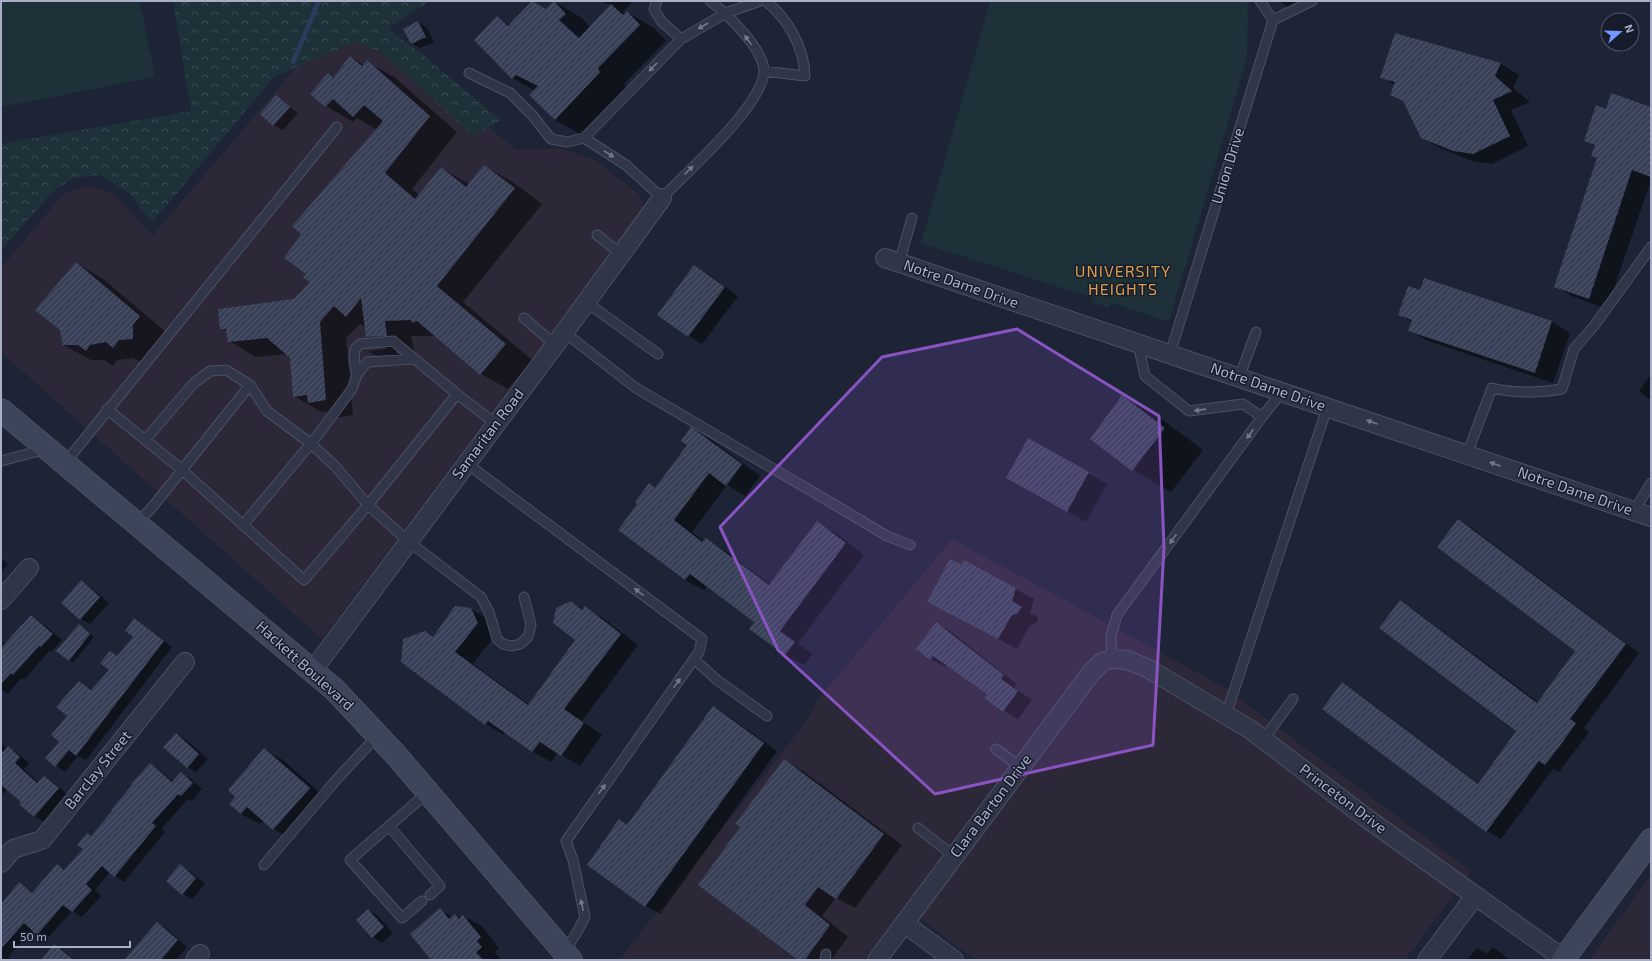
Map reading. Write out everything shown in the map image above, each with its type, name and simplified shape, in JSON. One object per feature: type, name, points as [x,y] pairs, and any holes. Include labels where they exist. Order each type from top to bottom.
[{"type":"street","name":"Samaritan Road","points":[[313,670],[560,339],[662,198]]},
{"type":"street","name":"Notre Dame Drive","points":[[892,260],[1651,517]]},
{"type":"street","name":"Hackett Boulevard","points":[[1,410],[138,523],[334,689],[378,735],[428,792],[568,956]]},
{"type":"street","points":[[1,600],[28,568]]},
{"type":"street","name":"Princeton Drive","points":[[1112,659],[1127,660],[1147,668],[1226,715],[1263,740],[1365,817],[1563,960]]},
{"type":"street","name":"Clara Barton Drive","points":[[876,960],[905,924],[1091,673],[1102,662],[1112,659]]},
{"type":"street","name":"Barclay Street","points":[[1,862],[7,844],[42,840],[185,662]]},
{"type":"street","points":[[1563,960],[1651,840]]},
{"type":"street","points":[[1427,960],[1475,896]]},
{"type":"street","points":[[905,924],[954,960]]},
{"type":"lane","points":[[657,1],[654,9],[661,22],[681,39]]},
{"type":"lane","points":[[584,138],[626,165],[662,198],[736,122],[754,99],[762,83],[764,70],[758,55],[749,40],[726,13],[710,1]]},
{"type":"lane","points":[[470,73],[510,93],[533,116],[550,139],[567,142],[584,138],[681,39],[726,13],[760,1]]},
{"type":"lane","points":[[764,70],[805,76],[805,63],[798,42],[775,9],[766,1]]},
{"type":"lane","points":[[1260,1],[1273,20],[1312,1]]},
{"type":"lane","name":"Union Drive","points":[[1170,354],[1273,20]]},
{"type":"lane","points":[[65,463],[107,409],[337,127]]},
{"type":"lane","points":[[892,260],[912,218]]},
{"type":"lane","points":[[597,235],[621,254]]},
{"type":"lane","points":[[1467,454],[1492,388],[1510,392],[1535,393],[1562,390],[1574,349],[1594,326],[1651,247]]},
{"type":"lane","points":[[586,302],[658,354]]},
{"type":"lane","points":[[524,318],[560,339],[636,388],[888,536],[910,546]]},
{"type":"lane","points":[[1239,378],[1256,332]]},
{"type":"lane","points":[[357,375],[354,360],[355,350],[360,344],[393,341],[496,424]]},
{"type":"lane","points":[[1138,343],[1145,376],[1189,411],[1243,404],[1262,417]]},
{"type":"lane","points":[[243,525],[352,389],[357,375],[366,362],[415,359]]},
{"type":"lane","points":[[145,440],[194,383],[210,371],[226,370],[250,385],[267,411],[310,443],[335,466],[368,505],[408,541],[481,597],[489,612],[497,639],[503,644],[512,646],[520,644],[528,637],[531,625],[524,597]]},
{"type":"lane","points":[[138,523],[250,385]]},
{"type":"lane","points":[[1112,659],[1111,636],[1117,615],[1262,417],[1282,392]]},
{"type":"lane","points":[[107,409],[181,469],[304,580],[368,505],[458,394]]},
{"type":"lane","points":[[1226,715],[1327,408]]},
{"type":"lane","points":[[1,461],[48,449]]},
{"type":"lane","points":[[466,463],[702,639],[699,652],[566,841],[573,860],[585,917],[576,934],[568,956]]},
{"type":"lane","points":[[1634,511],[1651,484]]},
{"type":"lane","points":[[694,659],[717,680],[767,716]]},
{"type":"lane","points":[[1263,740],[1293,699]]},
{"type":"lane","points":[[264,865],[337,779],[378,735]]},
{"type":"lane","points":[[996,749],[1020,767]]},
{"type":"lane","points":[[422,901],[402,918],[350,860],[428,792]]},
{"type":"lane","points":[[389,826],[440,886],[430,895]]},
{"type":"lane","points":[[918,828],[954,856]]},
{"type":"highlighted area","points":[[1017,329],[1159,416],[1164,548],[1153,745],[935,794],[778,650],[720,527],[882,357]]},
{"type":"shaded area","points":[[347,8],[516,150],[563,149],[595,160],[640,195],[644,210],[322,639],[1,352],[1,268],[64,193],[87,186],[113,193],[153,235]]},
{"type":"shaded area","points":[[952,539],[1222,686],[1471,871],[1405,960],[976,960],[906,908],[863,960],[619,960],[805,723],[818,700]]},
{"type":"shaded area","points":[[1651,875],[1651,960],[1589,960]]},
{"type":"green space","points":[[1,1],[140,1],[155,77],[1,107]]},
{"type":"green space","points":[[173,1],[430,1],[388,29],[418,51],[501,120],[473,136],[380,51],[354,42],[274,77],[152,223],[130,194],[100,175],[74,178],[51,193],[1,251],[1,144],[191,111]]},
{"type":"green space","points":[[990,1],[1248,1],[1247,58],[1169,322],[1111,303],[1109,308],[1092,302],[1093,298],[921,243]]},
{"type":"building","points":[[532,1],[546,9],[554,1],[566,14],[559,20],[579,38],[611,4],[623,15],[627,11],[640,25],[598,68],[600,72],[555,120],[529,95],[538,86],[516,75],[512,79],[474,40],[497,16],[508,26]]},
{"type":"building","points":[[418,21],[426,37],[411,44],[403,29]]},
{"type":"building","points":[[1395,33],[1501,63],[1495,76],[1512,91],[1493,100],[1510,136],[1473,154],[1453,151],[1421,138],[1403,101],[1390,95],[1395,82],[1380,78]]},
{"type":"building","points":[[350,56],[362,66],[367,60],[430,116],[385,173],[415,199],[441,167],[466,187],[484,165],[515,188],[437,286],[506,344],[480,375],[417,321],[412,323],[411,320],[385,321],[387,336],[366,337],[361,298],[346,317],[334,306],[320,322],[326,400],[308,403],[307,395],[293,397],[290,358],[267,338],[228,342],[226,329],[220,329],[218,309],[294,299],[310,282],[303,278],[306,274],[284,258],[301,234],[292,226],[383,121],[364,105],[353,117],[333,99],[325,107],[310,94],[328,73],[333,78]]},
{"type":"building","points":[[1611,93],[1651,107],[1651,177],[1632,170],[1589,299],[1554,287],[1597,158],[1591,156],[1595,145],[1584,141],[1596,105],[1606,109]]},
{"type":"building","points":[[276,95],[290,107],[273,126],[260,114]]},
{"type":"building","points":[[76,262],[140,316],[133,325],[133,339],[119,340],[113,348],[106,342],[90,345],[86,351],[78,345],[63,345],[60,330],[35,310]]},
{"type":"building","points":[[694,265],[725,287],[688,337],[657,315]]},
{"type":"building","points":[[1424,278],[1552,321],[1535,373],[1408,331],[1412,320],[1398,315],[1408,286],[1420,290]]},
{"type":"building","points":[[1122,395],[1165,428],[1132,471],[1090,439]]},
{"type":"building","points":[[691,427],[742,464],[726,486],[709,473],[674,520],[702,542],[706,538],[769,585],[817,521],[846,543],[780,631],[795,642],[785,655],[749,629],[754,622],[690,574],[685,580],[618,530],[637,504],[635,502],[649,483],[655,488],[687,445],[681,441]]},
{"type":"building","points":[[1028,438],[1089,472],[1067,512],[1006,478]]},
{"type":"building","points":[[1458,519],[1626,644],[1570,719],[1576,723],[1562,743],[1545,765],[1539,761],[1486,832],[1322,709],[1342,682],[1478,784],[1516,731],[1379,628],[1400,600],[1537,703],[1575,651],[1437,547]]},
{"type":"building","points":[[950,559],[961,564],[964,560],[1016,588],[1012,601],[1022,607],[1017,614],[1012,615],[998,639],[927,602]]},
{"type":"building","points":[[81,580],[100,597],[80,620],[61,603]]},
{"type":"building","points":[[571,601],[582,610],[585,606],[621,634],[564,709],[584,723],[561,756],[540,742],[532,752],[488,721],[485,725],[401,662],[403,639],[425,631],[433,637],[455,606],[471,608],[478,623],[455,652],[528,705],[575,640],[553,623],[556,608]]},
{"type":"building","points":[[31,615],[53,634],[41,647],[39,646],[13,675],[11,673],[1,684],[1,648]]},
{"type":"building","points":[[134,618],[164,641],[76,756],[69,750],[55,767],[45,758],[59,742],[51,735],[67,716],[56,707],[79,681],[91,690],[109,670],[100,663],[110,651],[117,656],[133,637],[125,631]]},
{"type":"building","points":[[936,622],[1004,675],[1001,679],[1018,691],[1003,712],[984,698],[987,694],[933,656],[930,660],[916,649]]},
{"type":"building","points":[[79,624],[90,634],[69,661],[56,651]]},
{"type":"building","points":[[713,706],[764,743],[645,907],[587,865],[619,819],[627,825]]},
{"type":"building","points":[[176,733],[199,754],[187,768],[163,747]]},
{"type":"building","points":[[8,746],[20,757],[15,763],[37,783],[44,776],[59,788],[34,817],[19,804],[21,802],[1,785],[1,751],[3,752]]},
{"type":"building","points":[[264,748],[310,788],[273,830],[247,807],[241,814],[229,804],[235,797],[228,790]]},
{"type":"building","points":[[784,759],[884,834],[836,899],[818,887],[805,905],[830,925],[805,960],[798,960],[698,885],[740,827],[735,824]]},
{"type":"building","points":[[150,763],[172,782],[181,772],[193,783],[181,796],[178,794],[152,823],[156,826],[114,877],[102,866],[86,884],[92,890],[72,912],[63,905],[37,935],[24,923],[1,949],[1,904],[19,882],[32,893],[57,864],[64,870],[83,849],[77,845],[87,833],[91,836],[132,785],[131,784]]},
{"type":"building","points":[[180,864],[196,878],[182,895],[166,881]]},
{"type":"building","points":[[440,908],[449,919],[455,914],[459,919],[463,915],[481,937],[477,941],[482,947],[476,952],[483,960],[431,960],[410,934]]},
{"type":"building","points":[[368,909],[384,927],[372,938],[356,920]]},
{"type":"building","points":[[157,922],[178,940],[161,960],[124,960]]},
{"type":"building","points":[[54,944],[74,960],[41,960]]},
{"type":"waterway","points":[[293,62],[319,1]]},
{"type":"district","name":"UNIVERSITY HEIGHTS","points":[[1123,280]]}]
